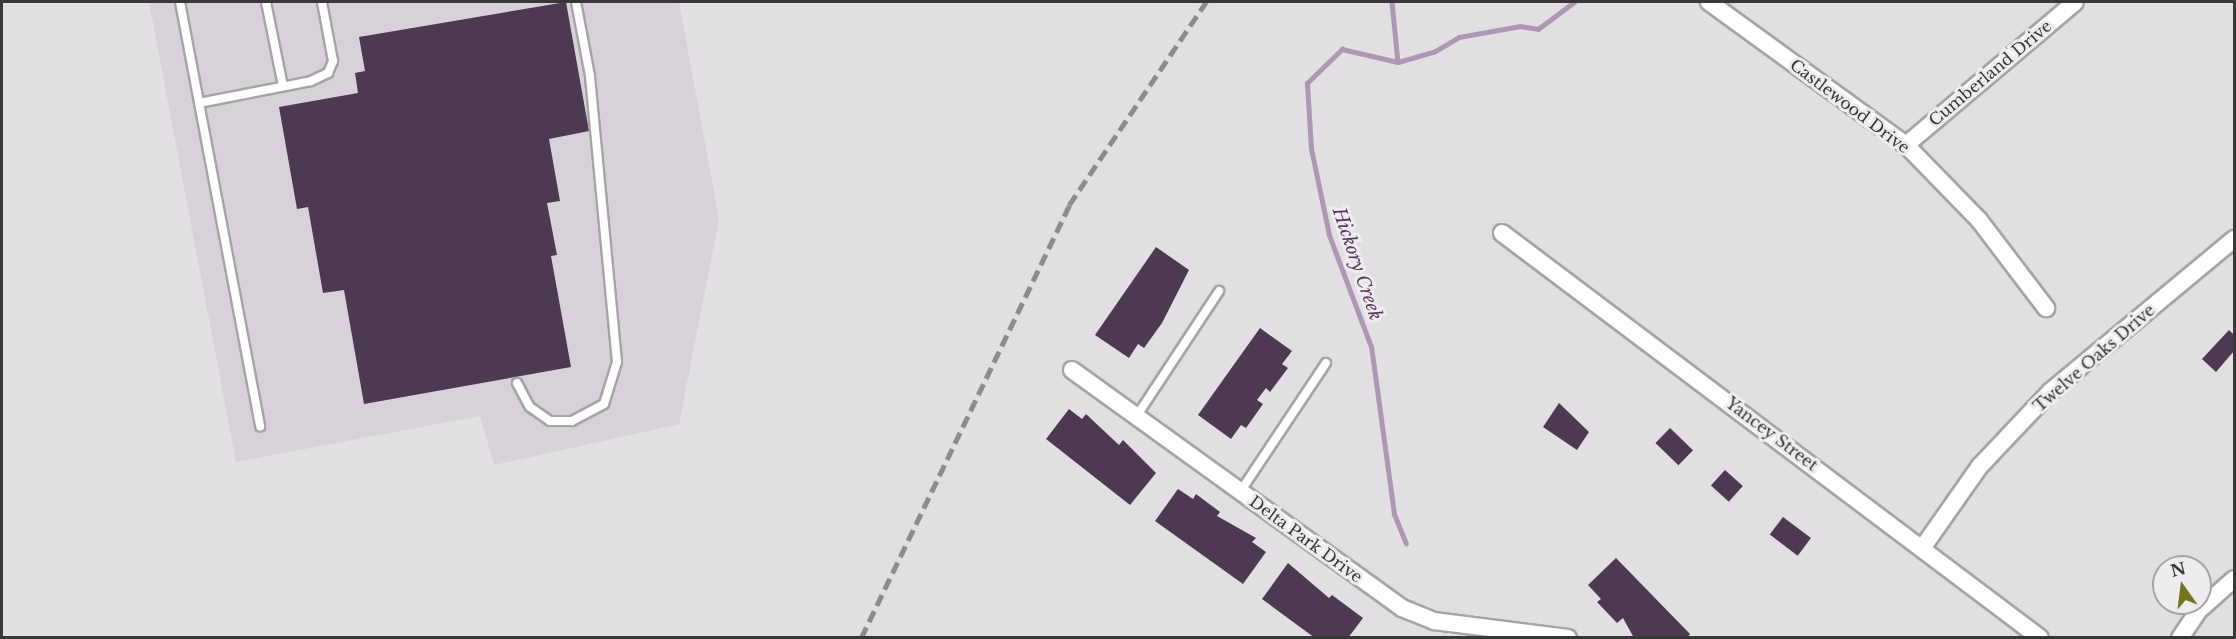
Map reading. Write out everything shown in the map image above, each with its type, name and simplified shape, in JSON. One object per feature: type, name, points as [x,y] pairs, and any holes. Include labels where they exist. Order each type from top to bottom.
[{"type":"street","name":"Castlewood Drive","points":[[1709,2],[1906,145],[1979,220],[2046,308]]},
{"type":"street","name":"Cumberland Drive","points":[[1906,145],[2075,2]]},
{"type":"street","name":"Yancey Street","points":[[1502,233],[1923,547],[2040,638]]},
{"type":"street","name":"Twelve Oaks Drive","points":[[1923,547],[1980,466],[2052,391],[2235,239]]},
{"type":"street","name":"Delta Park Drive","points":[[1072,370],[1402,608],[1434,621],[1528,630],[1568,638]]},
{"type":"street","points":[[2180,638],[2198,611],[2235,579]]},
{"type":"lane","points":[[180,2],[260,427]]},
{"type":"lane","points":[[266,2],[283,86]]},
{"type":"lane","points":[[199,103],[283,86],[328,73],[333,61],[325,2]]},
{"type":"lane","points":[[517,383],[530,407],[550,421],[572,422],[604,404],[617,362],[591,88],[576,2]]},
{"type":"lane","points":[[1136,418],[1219,291]]},
{"type":"lane","points":[[1240,492],[1326,363]]},
{"type":"shaded area","points":[[149,2],[679,2],[719,219],[679,424],[494,465],[480,416],[236,462]]},
{"type":"building","points":[[566,2],[589,131],[549,139],[560,201],[547,203],[557,255],[551,256],[571,367],[364,404],[344,290],[323,293],[308,207],[297,209],[279,107],[358,93],[355,73],[365,71],[359,37]]},
{"type":"building","points":[[1156,247],[1189,270],[1162,323],[1144,348],[1138,344],[1129,358],[1095,335]]},
{"type":"building","points":[[1260,328],[1292,351],[1282,364],[1288,368],[1270,392],[1266,388],[1257,400],[1263,404],[1246,428],[1241,425],[1231,439],[1198,415]]},
{"type":"building","points":[[2229,330],[2234,335],[2234,351],[2216,372],[2202,359]]},
{"type":"building","points":[[1559,403],[1589,432],[1577,450],[1543,427]]},
{"type":"building","points":[[1069,409],[1082,419],[1086,414],[1119,445],[1123,440],[1156,473],[1130,505],[1046,439]]},
{"type":"building","points":[[1670,428],[1693,450],[1678,465],[1655,443]]},
{"type":"building","points":[[1725,470],[1743,486],[1729,502],[1711,486]]},
{"type":"building","points":[[1178,489],[1193,499],[1196,494],[1220,512],[1217,516],[1256,538],[1252,542],[1266,552],[1243,584],[1155,521]]},
{"type":"building","points":[[1783,517],[1811,538],[1798,556],[1770,535]]},
{"type":"building","points":[[1616,558],[1690,634],[1687,638],[1634,638],[1623,618],[1617,623],[1597,602],[1601,599],[1588,585]]},
{"type":"building","points":[[1288,563],[1329,598],[1332,595],[1363,618],[1348,638],[1315,638],[1262,599]]},
{"type":"waterway","name":"Hickory Creek","points":[[1392,2],[1398,62]]},
{"type":"waterway","name":"Hickory Creek","points":[[1406,544],[1394,514],[1371,347],[1329,235],[1311,149],[1307,83],[1342,49],[1398,62],[1434,52],[1459,37],[1520,26],[1538,29],[1574,2]]},
{"type":"railway","points":[[861,638],[1069,205],[1206,2]]}]
